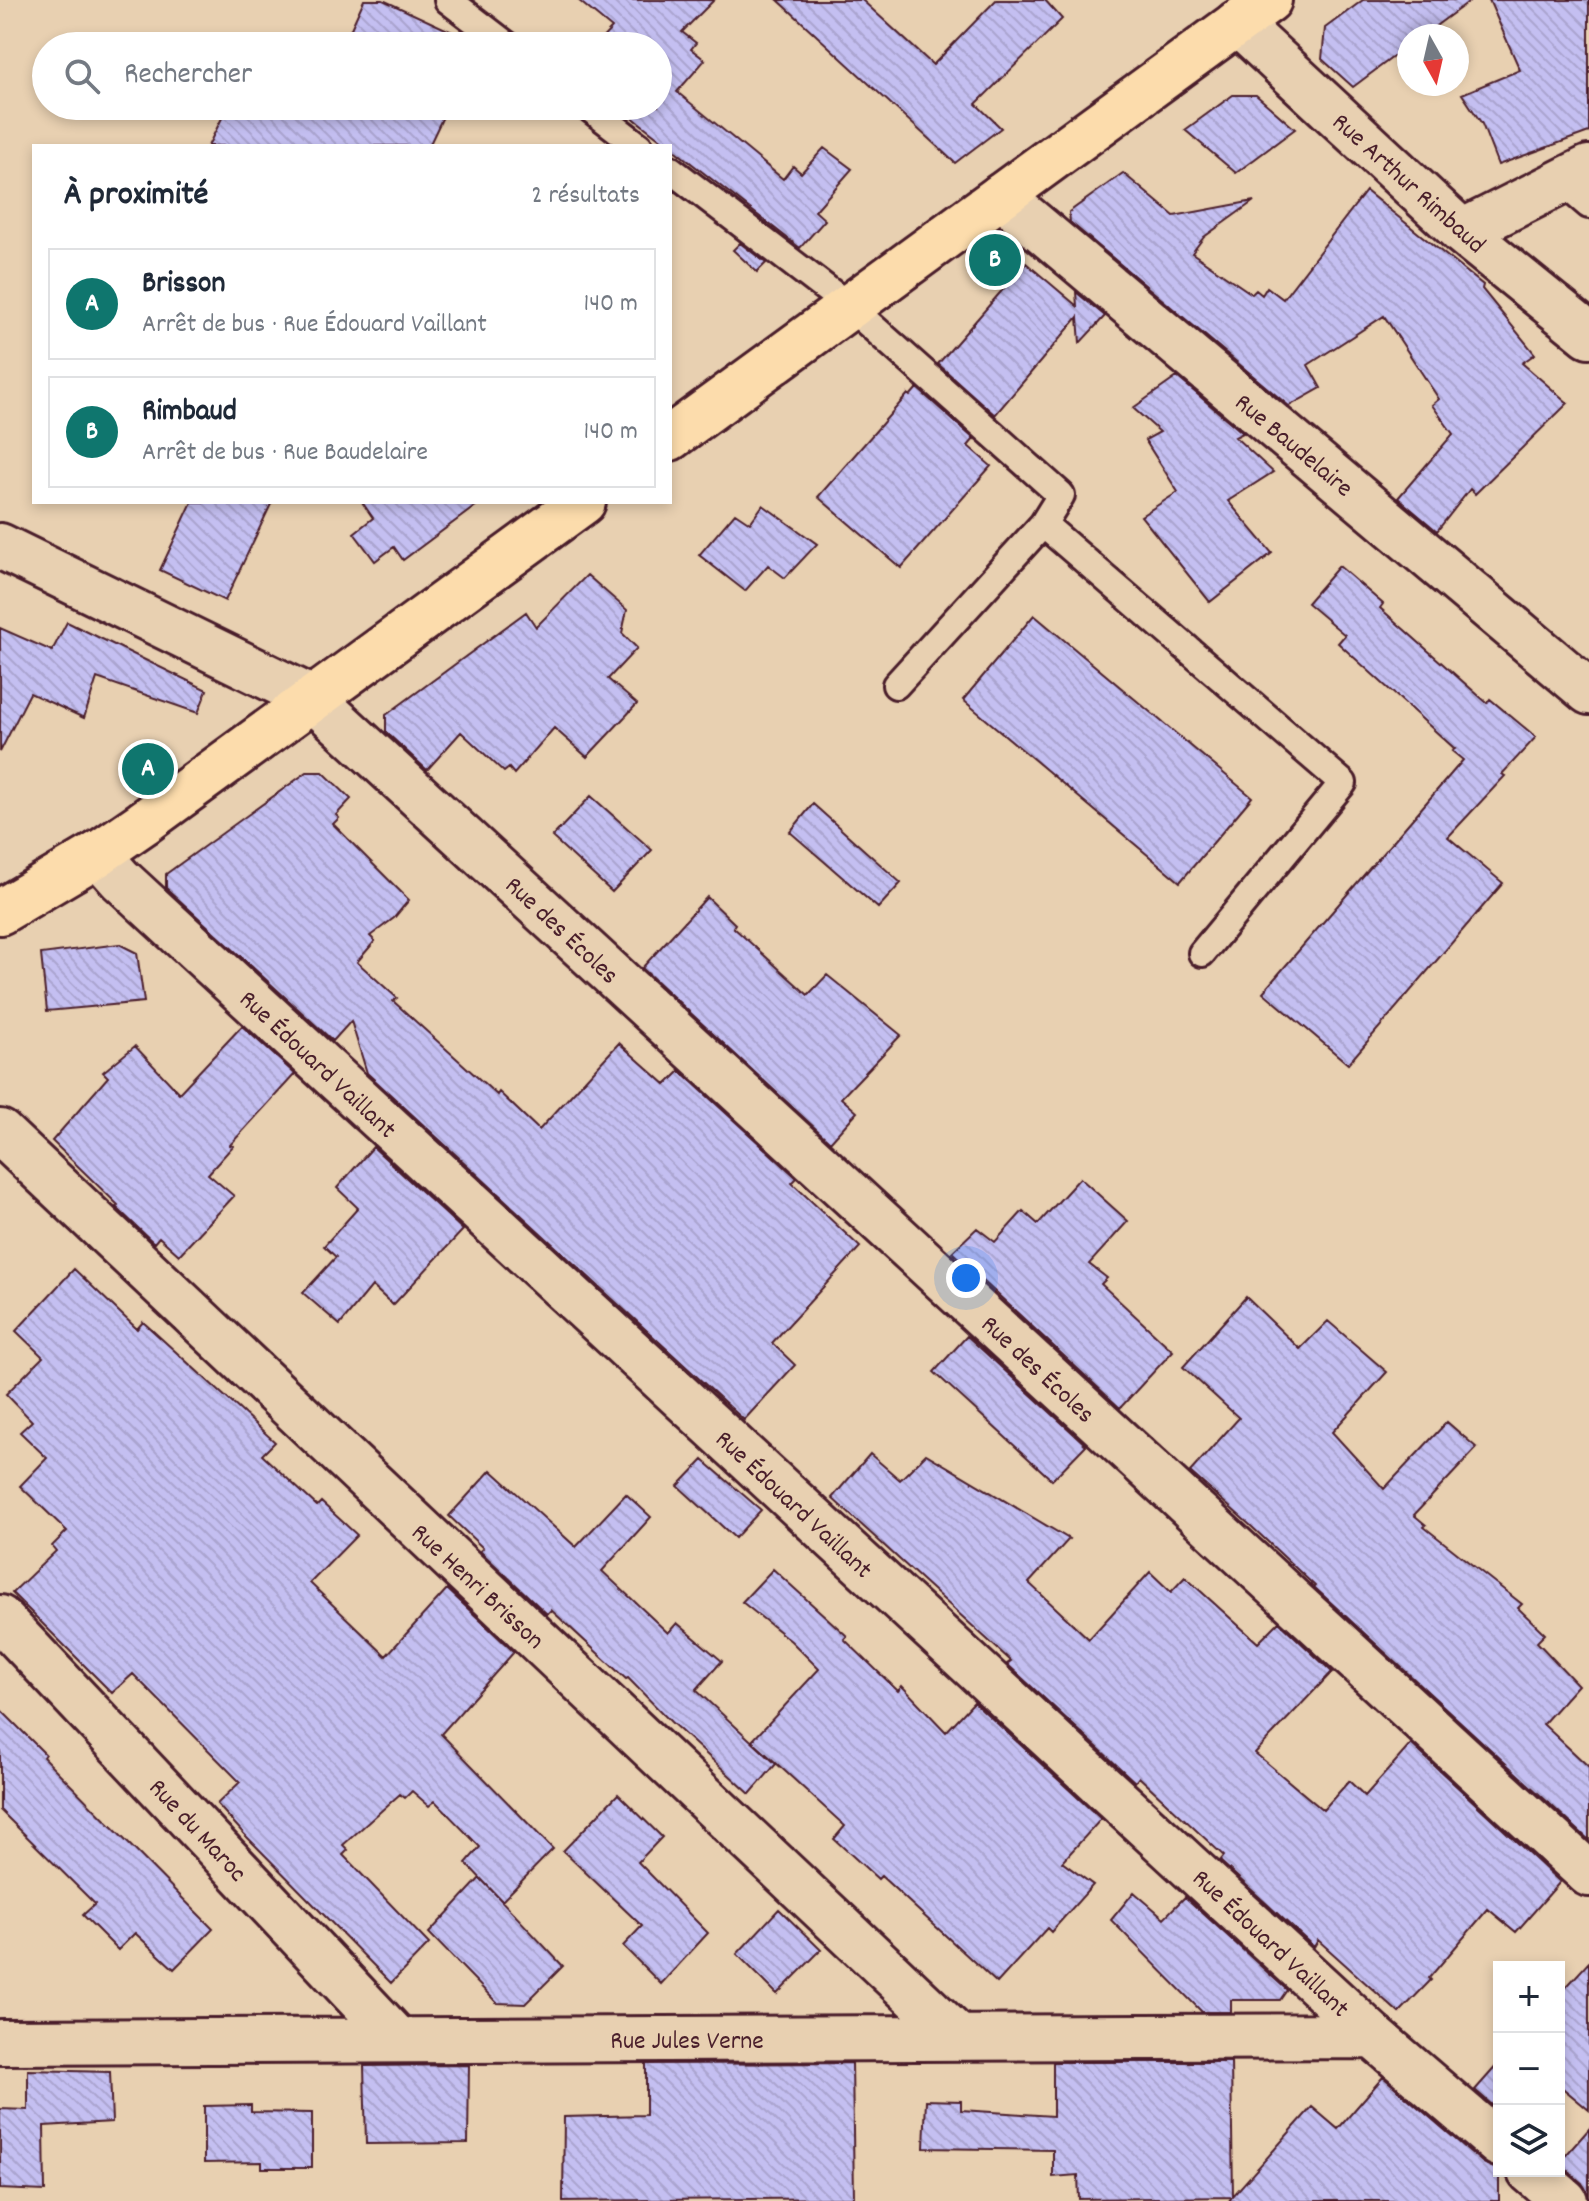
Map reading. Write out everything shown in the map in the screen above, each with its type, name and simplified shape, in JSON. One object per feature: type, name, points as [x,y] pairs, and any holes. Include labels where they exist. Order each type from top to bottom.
[{"type":"main road","points":[[672,437],[1253,12]]},
{"type":"main road","points":[[0,912],[98,854],[580,504]]},
{"type":"street","name":"Rue Arthur Rimbaud","points":[[1253,12],[1462,232],[1589,335]]},
{"type":"street","points":[[1462,232],[1580,185]]},
{"type":"street","name":"Rue Baudelaire","points":[[1001,196],[1589,692]]},
{"type":"street","name":"Rue des Écoles","points":[[0,546],[313,699],[1589,1874]]},
{"type":"street","name":"Rue Édouard Vaillant","points":[[98,854],[120,879],[1373,2036],[1493,2139]]},
{"type":"street","name":"Rue Henri Brisson","points":[[0,1132],[959,2038]]},
{"type":"street","name":"Rue du Maroc","points":[[0,1618],[398,2040]]},
{"type":"street","name":"Rue Jules Verne","points":[[0,2042],[1373,2036]]},
{"type":"street","points":[[1537,2177],[1565,2201]]},
{"type":"lane","points":[[448,0],[490,32]]},
{"type":"lane","points":[[605,120],[636,144]]},
{"type":"lane","points":[[672,171],[850,307],[1061,495],[1043,524],[896,685]]},
{"type":"lane","points":[[1043,524],[1343,783],[1202,953]]},
{"type":"building","points":[[364,0],[383,0],[452,32],[349,32]]},
{"type":"building","points":[[578,0],[714,0],[682,32],[696,43],[691,49],[705,60],[677,92],[783,179],[793,166],[801,173],[824,148],[852,169],[815,211],[825,220],[800,248],[672,148],[672,144],[667,144],[636,120],[672,120],[672,32],[608,32],[612,28]]},
{"type":"building","points":[[778,0],[862,0],[933,65],[996,0],[1045,0],[1062,19],[976,104],[1001,128],[955,163]]},
{"type":"building","points":[[1363,0],[1471,0],[1438,24],[1397,24],[1397,54],[1353,87],[1322,59],[1325,28]]},
{"type":"building","points":[[1489,0],[1589,0],[1589,132],[1498,165],[1482,124],[1463,96],[1520,70]]},
{"type":"building","points":[[1233,95],[1256,95],[1295,129],[1236,173],[1185,130]]},
{"type":"building","points":[[221,120],[441,120],[430,144],[209,144]]},
{"type":"building","points":[[1123,173],[1174,216],[1254,201],[1204,237],[1192,253],[1252,294],[1256,290],[1262,295],[1267,287],[1283,299],[1366,191],[1483,285],[1482,289],[1535,354],[1522,363],[1568,403],[1475,494],[1470,489],[1437,531],[1398,498],[1453,434],[1432,405],[1439,399],[1384,316],[1308,365],[1321,388],[1289,406],[1070,222],[1069,212]]},
{"type":"building","points":[[740,243],[766,263],[757,272],[733,250]]},
{"type":"building","points":[[1026,263],[1077,306],[1076,292],[1105,316],[1080,343],[1078,317],[995,415],[938,364]]},
{"type":"building","points":[[1177,377],[1243,433],[1235,437],[1273,472],[1228,501],[1272,553],[1210,602],[1141,516],[1178,492],[1145,440],[1160,432],[1133,408]]},
{"type":"building","points":[[917,388],[974,439],[968,446],[991,466],[901,568],[818,497],[908,394],[910,396]]},
{"type":"building","points":[[191,504],[271,504],[225,601],[160,570]]},
{"type":"building","points":[[363,504],[478,504],[403,560],[394,547],[375,561],[354,533],[373,518]]},
{"type":"building","points":[[763,505],[817,544],[785,578],[768,565],[745,591],[699,555],[735,513],[750,523]]},
{"type":"building","points":[[1339,566],[1383,604],[1380,608],[1487,703],[1490,699],[1536,737],[1502,774],[1505,776],[1448,837],[1503,883],[1348,1064],[1263,992],[1463,760],[1452,751],[1455,749],[1338,643],[1345,635],[1307,603]]},
{"type":"building","points":[[587,575],[627,610],[622,633],[637,648],[608,679],[637,704],[587,757],[554,728],[514,774],[509,768],[504,772],[461,732],[427,770],[386,732],[386,715],[526,612],[536,627]]},
{"type":"building","points":[[1034,615],[1252,797],[1180,882],[963,700]]},
{"type":"building","points":[[67,622],[207,690],[198,713],[97,678],[84,718],[30,693],[0,752],[0,628],[52,651]]},
{"type":"building","points":[[307,772],[323,772],[351,799],[336,815],[339,818],[333,824],[409,900],[394,918],[370,936],[375,941],[357,962],[397,998],[393,1001],[497,1095],[499,1092],[539,1130],[619,1043],[666,1085],[680,1071],[797,1178],[792,1183],[860,1247],[772,1343],[795,1365],[744,1420],[367,1073],[351,1021],[333,1041],[166,888],[166,874]]},
{"type":"building","points":[[591,796],[652,850],[612,892],[552,837]]},
{"type":"building","points":[[813,804],[901,883],[878,908],[790,832]]},
{"type":"building","points":[[707,897],[735,924],[733,927],[808,995],[827,975],[901,1035],[841,1098],[857,1112],[830,1142],[642,968]]},
{"type":"building","points":[[119,944],[137,953],[144,1002],[47,1011],[41,954]]},
{"type":"building","points":[[242,1026],[295,1074],[230,1145],[233,1146],[208,1174],[234,1196],[179,1255],[159,1237],[154,1243],[52,1141],[108,1077],[103,1072],[135,1046],[179,1093]]},
{"type":"building","points":[[373,1147],[463,1230],[393,1305],[372,1286],[340,1325],[303,1293],[336,1257],[324,1246],[358,1208],[337,1188]]},
{"type":"building","points":[[1080,1178],[1128,1221],[1089,1264],[1107,1278],[1101,1284],[1173,1351],[1120,1408],[952,1252],[977,1228],[995,1242],[1023,1211],[1038,1224]]},
{"type":"building","points":[[74,1269],[137,1329],[143,1322],[275,1442],[262,1455],[317,1506],[321,1502],[357,1535],[310,1583],[386,1656],[447,1589],[514,1652],[441,1734],[553,1849],[502,1901],[466,1863],[480,1847],[435,1801],[429,1806],[412,1791],[405,1798],[400,1794],[343,1845],[348,1850],[343,1855],[429,1944],[391,1983],[217,1804],[240,1782],[133,1674],[112,1693],[12,1593],[56,1551],[52,1546],[67,1531],[20,1486],[47,1458],[20,1432],[32,1421],[6,1394],[43,1357],[16,1331]]},
{"type":"building","points":[[1246,1297],[1300,1349],[1328,1321],[1387,1372],[1332,1432],[1384,1489],[1447,1422],[1477,1448],[1414,1515],[1426,1525],[1424,1527],[1522,1604],[1518,1608],[1545,1634],[1537,1642],[1578,1685],[1543,1724],[1589,1767],[1589,1840],[1190,1472],[1239,1418],[1183,1367]]},
{"type":"building","points":[[967,1336],[1086,1445],[1052,1480],[934,1372]]},
{"type":"building","points":[[870,1454],[900,1480],[926,1454],[1069,1539],[1029,1583],[1089,1639],[1150,1572],[1171,1592],[1185,1577],[1258,1643],[1279,1622],[1332,1672],[1255,1753],[1323,1810],[1349,1781],[1365,1796],[1411,1744],[1560,1882],[1516,1932],[1488,1909],[1429,1978],[1431,1980],[1399,2013],[1318,1940],[1314,1947],[1220,1861],[1224,1856],[1139,1777],[1135,1782],[1007,1664],[1011,1661],[832,1498]]},
{"type":"building","points":[[703,1460],[761,1510],[735,1538],[678,1486]]},
{"type":"building","points":[[491,1470],[576,1547],[626,1494],[651,1517],[602,1571],[668,1633],[677,1623],[722,1661],[696,1690],[776,1764],[750,1794],[628,1678],[551,1610],[547,1614],[480,1551],[483,1548],[449,1516]]},
{"type":"building","points":[[773,1569],[847,1636],[844,1639],[898,1691],[902,1686],[946,1732],[974,1702],[1101,1819],[1062,1862],[1093,1885],[1051,1932],[1047,1928],[997,1983],[881,1876],[878,1879],[834,1839],[845,1826],[752,1741],[819,1669],[791,1641],[742,1602]]},
{"type":"building","points":[[0,1709],[45,1754],[43,1757],[213,1929],[174,1969],[135,1933],[118,1950],[83,1915],[95,1904],[0,1810]]},
{"type":"building","points":[[618,1794],[662,1837],[638,1862],[708,1933],[661,1984],[623,1946],[642,1926],[563,1851]]},
{"type":"building","points":[[480,1878],[563,1966],[525,2004],[497,2003],[429,1933]]},
{"type":"building","points":[[1134,1892],[1164,1918],[1185,1897],[1287,1990],[1280,2000],[1231,2000],[1231,2012],[1202,2012],[1111,1920]]},
{"type":"building","points":[[779,1909],[821,1950],[777,1994],[737,1954]]},
{"type":"building","points":[[1589,1962],[1589,2110],[1565,2090],[1565,1988]]},
{"type":"building","points":[[1053,2062],[1231,2062],[1233,2196],[1312,2107],[1338,2129],[1383,2077],[1483,2163],[1493,2168],[1493,2177],[1499,2177],[1499,2201],[1229,2201],[1232,2197],[1079,2199],[1078,2175],[1053,2177],[1053,2150],[924,2148],[926,2100],[961,2101],[961,2110],[1053,2116]]},
{"type":"building","points":[[852,2063],[854,2198],[563,2201],[564,2117],[646,2115],[646,2064]]},
{"type":"building","points":[[469,2065],[468,2143],[366,2144],[364,2066]]},
{"type":"building","points":[[28,2070],[110,2072],[112,2122],[44,2126],[45,2191],[0,2189],[0,2109],[28,2110]]},
{"type":"building","points":[[1493,2070],[1493,2106],[1475,2090]]},
{"type":"building","points":[[251,2105],[251,2112],[312,2113],[312,2168],[262,2168],[262,2162],[204,2163],[204,2106]]},
{"type":"building","points":[[1589,2129],[1589,2197],[1582,2183],[1565,2168],[1565,2156]]},
{"type":"place","name":"Rimbaud","points":[[995,260]]},
{"type":"place","name":"Brisson","points":[[148,769]]}]
